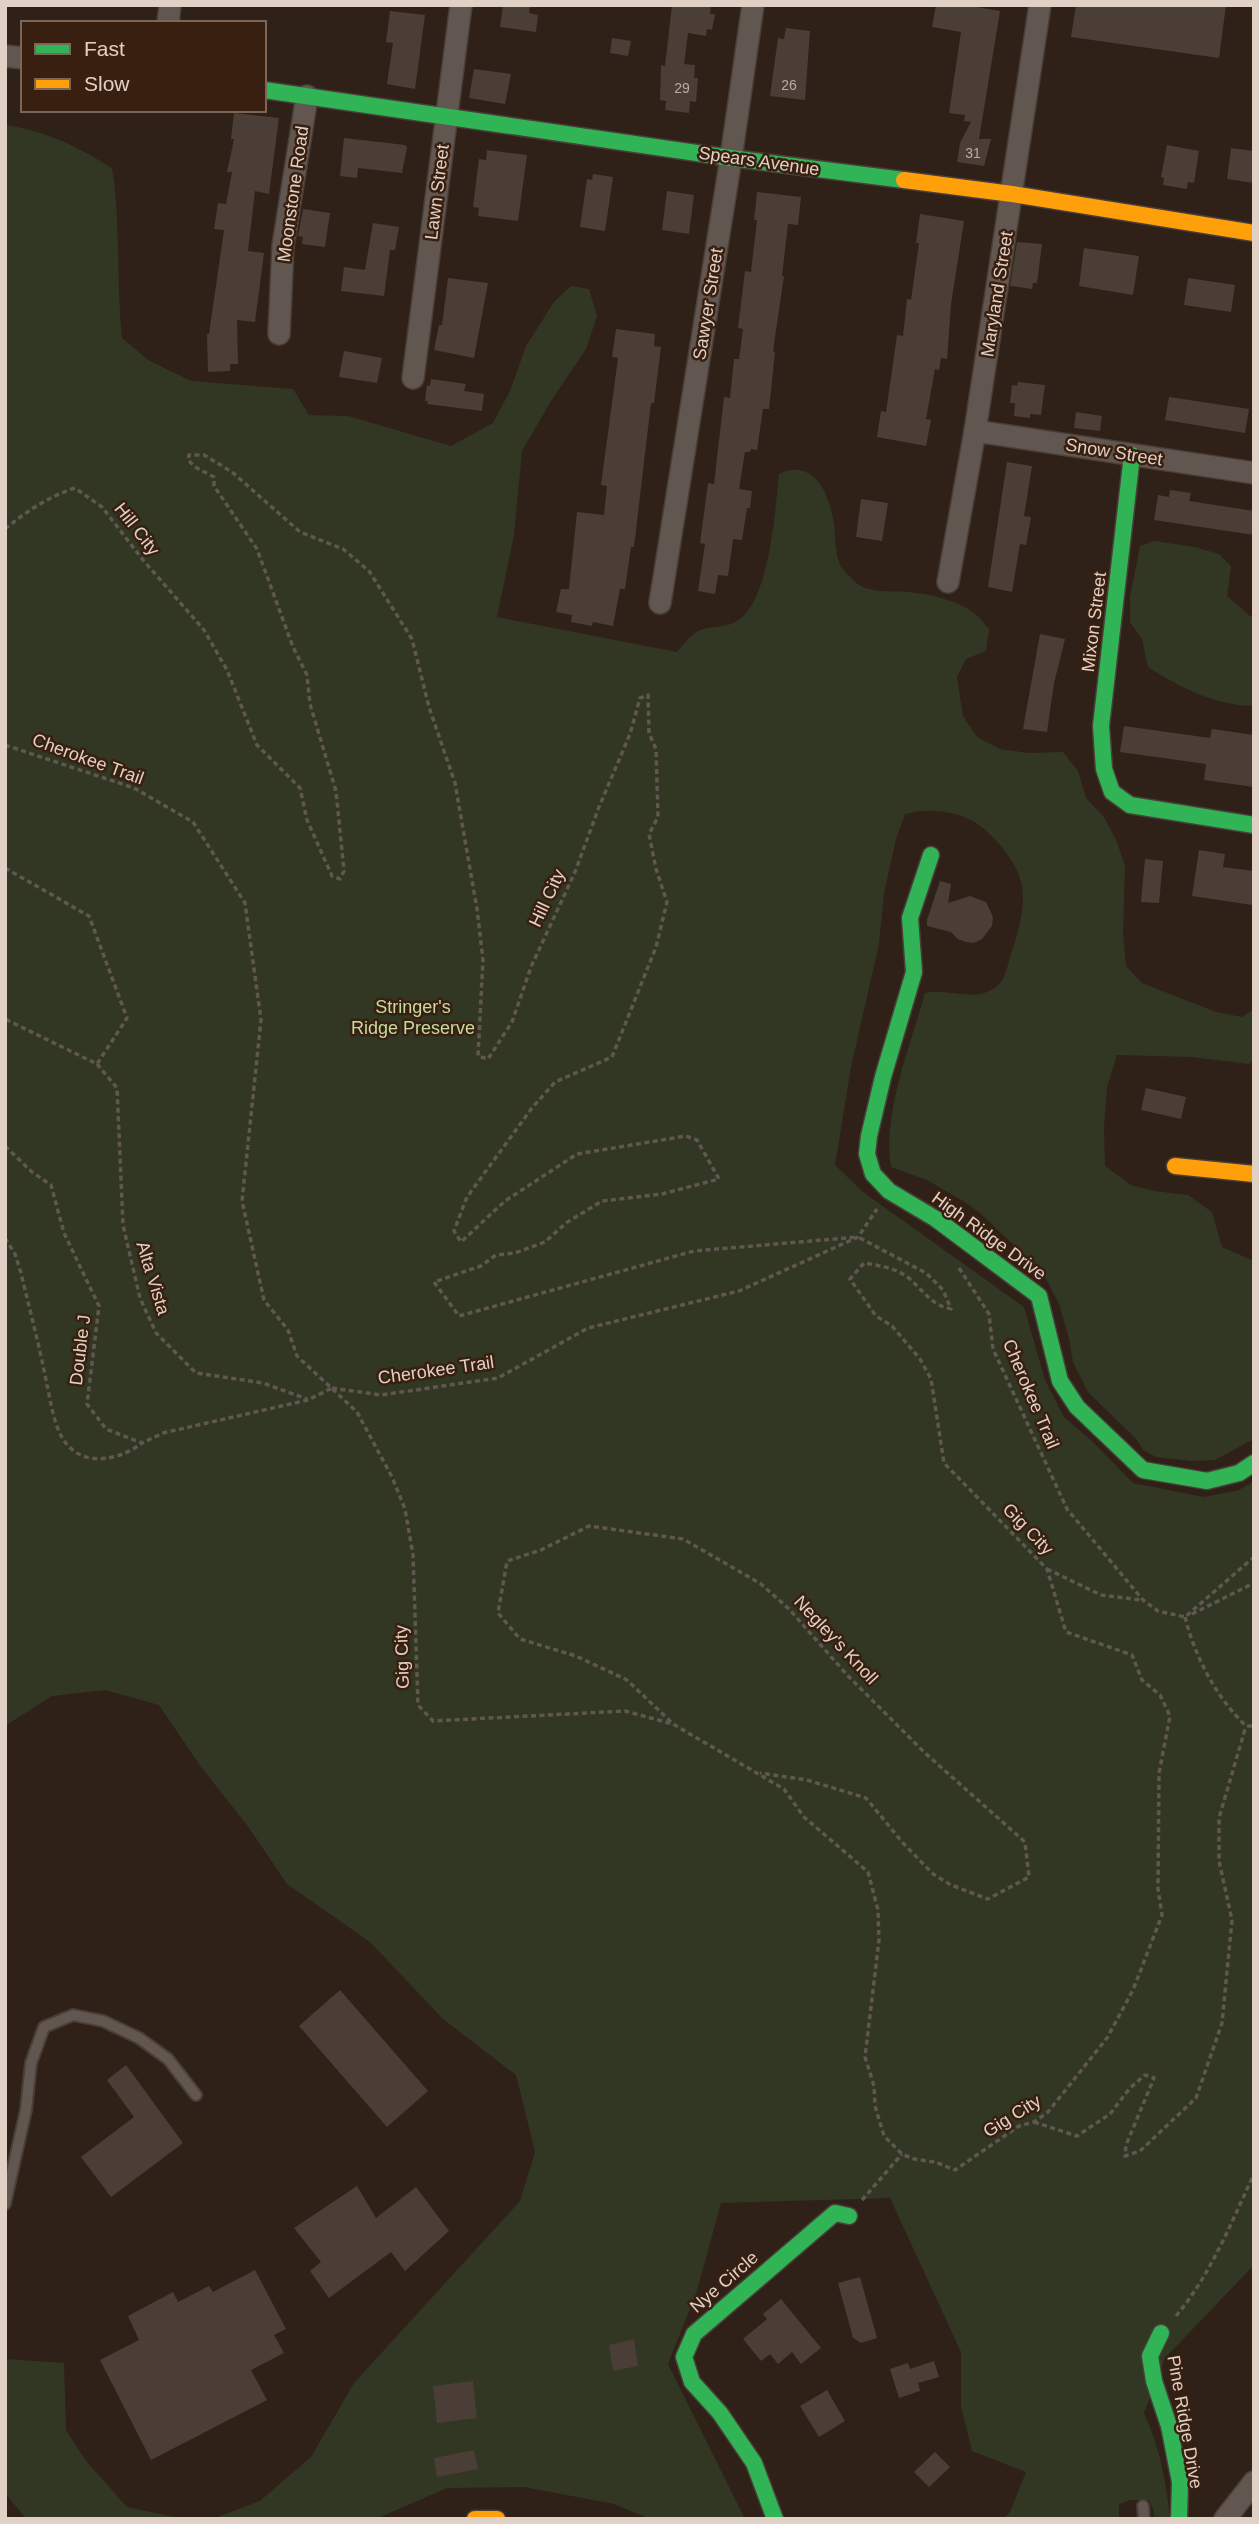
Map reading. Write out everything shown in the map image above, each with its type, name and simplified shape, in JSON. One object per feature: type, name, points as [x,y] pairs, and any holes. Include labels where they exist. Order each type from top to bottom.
[{"type":"street","name":"Lawn Street","points":[[413,378],[461,5]]},
{"type":"street","name":"Sawyer Street","points":[[660,603],[731,158],[752,5]]},
{"type":"street","name":"Maryland Street","points":[[948,582],[975,430],[1040,5]]},
{"type":"street","name":"Spears Avenue","points":[[266,90],[731,158],[1012,194],[1254,233]]},
{"type":"street","name":"Moonstone Road","points":[[279,334],[283,246],[307,96]]},
{"type":"street","name":"Snow Street","points":[[975,430],[1254,473]]},
{"type":"street","name":"Mixon Street","points":[[1132,455],[1101,726],[1104,769],[1112,792],[1130,805],[1254,825]]},
{"type":"street","points":[[889,1191],[873,1174],[867,1154],[869,1136],[883,1077],[914,972],[910,918],[932,855]]},
{"type":"street","points":[[1175,1166],[1254,1174]]},
{"type":"street","name":"High Ridge Drive","points":[[889,1191],[936,1219],[1039,1296],[1060,1381],[1077,1407],[1143,1470],[1207,1481],[1239,1473],[1254,1463]]},
{"type":"street","name":"Nye Circle","points":[[775,2519],[754,2463],[720,2413],[692,2382],[684,2357],[694,2334],[774,2264],[835,2213],[849,2216]]},
{"type":"street","name":"Pine Ridge Drive","points":[[1161,2333],[1150,2356],[1154,2381],[1169,2426],[1180,2482],[1179,2519]]},
{"type":"street","points":[[1225,2519],[1254,2482]]},
{"type":"street","points":[[475,2519],[497,2519]]},
{"type":"lane","points":[[5,2204],[26,2110],[31,2063],[44,2027],[73,2015],[103,2021],[139,2038],[168,2059],[197,2095]]},
{"type":"lane","points":[[1143,2506],[1144,2519]]},
{"type":"path","name":"Hill City","points":[[5,529],[50,497],[75,488],[102,507],[143,560],[204,629],[227,670],[257,745],[300,788],[314,839],[332,876],[340,879],[344,871],[336,792],[310,704],[307,675],[293,647],[257,549],[215,486],[214,477],[195,467],[188,460],[189,455],[204,455],[232,472],[300,532],[342,549],[369,571],[412,639],[429,707],[455,783],[484,960],[478,1056],[488,1059],[512,1021],[531,967],[575,872],[630,734],[640,698],[648,695],[649,733],[656,749],[658,817],[649,834],[656,869],[667,902],[656,947],[612,1057],[555,1082],[532,1108],[467,1197],[454,1231],[461,1242],[505,1201],[577,1154],[686,1136],[697,1140],[719,1179],[662,1194],[602,1201],[566,1223],[545,1242],[515,1253],[496,1255],[481,1266],[434,1282],[458,1316],[694,1251],[858,1237]]},
{"type":"path","name":"Cherokee Trail","points":[[5,745],[134,789],[193,822],[245,903],[261,1020],[242,1201],[264,1300],[288,1330],[297,1356],[332,1388],[381,1395],[498,1378],[588,1328],[739,1291],[858,1237]]},
{"type":"path","points":[[5,869],[89,916],[127,1018],[97,1064],[5,1019]]},
{"type":"path","name":"Alta Vista","points":[[97,1064],[117,1088],[123,1225],[140,1298],[156,1333],[196,1373],[263,1383],[308,1400]]},
{"type":"path","name":"Double J","points":[[5,1146],[32,1172],[51,1185],[64,1233],[99,1306],[87,1404],[106,1429],[142,1443]]},
{"type":"path","points":[[858,1237],[889,1191]]},
{"type":"path","name":"Gig City","points":[[332,1388],[357,1412],[392,1477],[405,1509],[413,1555],[418,1705],[433,1721],[625,1712],[673,1724],[784,1789],[804,1817],[868,1872],[878,1910],[879,1940],[865,2057],[884,2136],[902,2154],[955,2170],[1019,2126],[1034,2122],[1048,2112],[1107,2038],[1133,1990],[1162,1916],[1158,1889],[1159,1773],[1170,1716],[1160,1695],[1142,1680],[1132,1655],[1066,1632],[1047,1569],[944,1464],[931,1379],[920,1359],[892,1326],[876,1316],[850,1279],[864,1263],[892,1269],[911,1279],[925,1297],[941,1307],[951,1309],[943,1290],[926,1273],[858,1237]]},
{"type":"path","points":[[5,1238],[15,1254],[21,1273],[50,1403],[63,1440],[82,1458],[111,1458],[163,1433],[308,1400],[332,1388]]},
{"type":"path","name":"Cherokee Trail","points":[[954,1262],[989,1314],[993,1349],[1067,1509],[1143,1600],[1158,1611],[1185,1617]]},
{"type":"path","name":"Negley's Knoll","points":[[673,1724],[627,1680],[576,1656],[520,1639],[498,1613],[507,1561],[541,1550],[589,1526],[683,1539],[761,1584],[789,1609],[848,1676],[925,1753],[1025,1842],[1029,1877],[988,1899],[951,1885],[933,1874],[902,1843],[866,1798],[807,1780],[758,1773]]},
{"type":"path","points":[[1185,1617],[1254,1557]]},
{"type":"path","points":[[1047,1569],[1101,1595],[1143,1600]]},
{"type":"path","points":[[1185,1617],[1254,1583]]},
{"type":"path","points":[[1185,1617],[1192,1644],[1217,1692],[1231,1712],[1246,1726],[1254,1726]]},
{"type":"path","points":[[1034,2122],[1077,2136],[1110,2114],[1130,2088],[1145,2075],[1154,2078],[1126,2145],[1125,2156],[1140,2151],[1196,2098],[1222,2023],[1232,1920],[1219,1861],[1219,1818],[1246,1726]]},
{"type":"path","points":[[849,2216],[902,2154]]},
{"type":"path","points":[[1161,2333],[1191,2298],[1215,2258],[1254,2174]]},
{"type":"green space","name":"Stringer's Ridge Preserve","points":[[5,125],[61,140],[112,168],[117,210],[122,338],[148,360],[191,381],[293,389],[309,415],[348,416],[451,446],[493,423],[510,391],[526,346],[554,302],[571,286],[589,289],[597,316],[586,349],[522,451],[514,535],[497,617],[677,652],[697,632],[733,623],[748,610],[757,595],[769,554],[779,474],[790,470],[808,473],[826,494],[840,564],[858,584],[871,590],[916,593],[951,601],[974,613],[989,629],[986,651],[966,659],[957,677],[963,716],[977,737],[1000,749],[1029,753],[1063,752],[1078,771],[1086,798],[1104,817],[1117,842],[1125,866],[1123,934],[1126,966],[1142,983],[1216,1012],[1242,1017],[1254,1009],[1254,1060],[1249,1064],[1192,1057],[1117,1055],[1107,1087],[1105,1166],[1131,1185],[1188,1195],[1212,1212],[1222,1247],[1254,1261],[1254,1439],[1215,1460],[1191,1461],[1156,1457],[1143,1450],[1137,1440],[1088,1392],[1073,1362],[1059,1304],[1043,1273],[979,1212],[927,1180],[891,1167],[889,1146],[894,1102],[925,993],[968,995],[985,993],[997,987],[1006,971],[1021,918],[1022,887],[1013,862],[987,831],[957,814],[922,811],[905,814],[896,839],[884,893],[879,944],[851,1067],[835,1165],[863,1192],[1024,1307],[1045,1380],[1064,1417],[1133,1483],[1204,1497],[1239,1490],[1254,1481],[1254,2265],[1165,2358],[1144,2413],[1162,2465],[1170,2519],[1154,2519],[1149,2500],[1131,2500],[1119,2504],[1119,2519],[1003,2519],[1010,2512],[1026,2472],[972,2451],[961,2406],[961,2352],[890,2198],[721,2203],[696,2294],[668,2364],[745,2519],[650,2519],[614,2504],[524,2487],[447,2488],[376,2519],[212,2519],[260,2501],[311,2457],[354,2383],[520,2201],[535,2152],[516,2075],[443,2019],[370,1942],[287,1884],[159,1705],[105,1690],[52,1696],[5,1726]]},
{"type":"green space","points":[[1154,541],[1195,547],[1219,554],[1231,566],[1227,596],[1250,616],[1254,616],[1254,706],[1225,702],[1198,694],[1148,667],[1142,639],[1130,622],[1130,597],[1140,546]]},
{"type":"green space","points":[[5,2359],[64,2363],[66,2430],[86,2461],[127,2507],[179,2518],[212,2519],[26,2519],[5,2493]]},
{"type":"building","points":[[503,5],[530,5],[529,13],[538,15],[536,32],[500,27]]},
{"type":"building","points":[[672,5],[711,5],[710,14],[715,14],[712,30],[707,29],[706,36],[688,33],[684,64],[695,65],[694,78],[698,78],[696,102],[690,101],[689,113],[665,110],[666,101],[660,100],[661,65],[665,66]]},
{"type":"building","points":[[936,5],[965,5],[1000,11],[979,139],[991,139],[984,166],[957,162],[960,143],[971,122],[964,121],[965,115],[949,113],[961,32],[932,27]]},
{"type":"building","points":[[1076,5],[1226,5],[1219,58],[1071,37]]},
{"type":"building","points":[[390,11],[425,15],[415,89],[387,84],[393,43],[386,42]]},
{"type":"building","points":[[786,28],[810,31],[805,100],[770,96],[778,38],[784,39]]},
{"type":"building","points":[[612,38],[631,41],[628,56],[610,53]]},
{"type":"building","points":[[474,69],[511,74],[505,104],[469,98]]},
{"type":"building","points":[[234,113],[279,118],[269,194],[255,191],[248,251],[264,253],[255,322],[237,320],[238,364],[230,364],[230,371],[208,372],[207,334],[224,230],[214,229],[218,203],[226,204],[232,172],[227,172],[234,139],[231,139]]},
{"type":"building","points":[[344,138],[405,145],[407,147],[402,173],[358,168],[357,178],[340,176]]},
{"type":"building","points":[[1167,145],[1199,151],[1194,183],[1188,182],[1187,189],[1163,185],[1164,178],[1161,177]]},
{"type":"building","points":[[1231,148],[1254,151],[1254,183],[1227,179]]},
{"type":"building","points":[[487,150],[527,155],[518,221],[478,216],[479,208],[473,207],[479,159],[486,160]]},
{"type":"building","points":[[593,174],[613,177],[605,231],[580,227],[587,179],[592,180]]},
{"type":"building","points":[[667,191],[694,195],[689,234],[662,230]]},
{"type":"building","points":[[757,192],[801,197],[798,225],[788,224],[769,409],[763,409],[757,450],[745,452],[739,489],[752,491],[750,508],[747,508],[742,540],[733,539],[728,576],[718,575],[715,594],[698,591],[705,544],[700,543],[708,483],[714,484],[724,397],[730,398],[734,359],[739,359],[743,329],[738,328],[745,271],[751,272]]},
{"type":"building","points":[[303,209],[330,213],[325,247],[302,244],[303,237],[298,236]]},
{"type":"building","points":[[920,214],[964,221],[951,304],[947,359],[941,358],[939,370],[935,369],[926,419],[931,420],[926,446],[877,437],[881,411],[886,412],[897,335],[903,336],[907,299],[911,300]]},
{"type":"building","points":[[373,223],[399,227],[395,250],[390,250],[384,296],[341,291],[344,267],[365,270]]},
{"type":"building","points":[[1017,242],[1042,244],[1037,283],[1033,283],[1032,289],[1010,286]]},
{"type":"building","points":[[1084,248],[1139,256],[1133,295],[1079,286]]},
{"type":"building","points":[[448,278],[488,283],[474,358],[434,350],[439,325],[442,325]]},
{"type":"building","points":[[1188,278],[1235,285],[1231,312],[1184,305]]},
{"type":"building","points":[[616,329],[655,334],[654,346],[661,347],[654,403],[651,403],[634,547],[631,547],[625,589],[620,589],[613,626],[593,622],[592,626],[571,622],[572,615],[556,612],[561,589],[569,589],[577,512],[604,515],[607,486],[601,485],[618,358],[612,357]]},
{"type":"building","points":[[344,351],[382,358],[377,383],[339,377]]},
{"type":"building","points":[[431,379],[466,384],[464,391],[484,394],[482,411],[427,404],[427,385],[430,386]]},
{"type":"building","points":[[1018,382],[1045,385],[1041,415],[1030,414],[1030,418],[1014,416],[1015,403],[1010,403],[1012,385],[1017,386]]},
{"type":"building","points":[[1169,397],[1249,409],[1245,433],[1165,420]]},
{"type":"building","points":[[1076,412],[1102,416],[1100,431],[1074,428]]},
{"type":"building","points":[[1007,462],[1032,466],[1024,516],[1031,517],[1026,545],[1020,544],[1012,592],[988,587]]},
{"type":"building","points":[[1170,490],[1191,493],[1189,501],[1254,511],[1254,535],[1154,520],[1158,495],[1169,497]]},
{"type":"building","points":[[861,499],[888,503],[882,541],[856,537]]},
{"type":"building","points":[[1040,634],[1065,639],[1054,683],[1047,732],[1023,729]]},
{"type":"building","points":[[1124,726],[1210,738],[1212,729],[1254,735],[1254,787],[1204,780],[1206,764],[1120,752]]},
{"type":"building","points":[[1199,850],[1225,854],[1223,867],[1254,871],[1252,905],[1192,896]]},
{"type":"building","points":[[1145,859],[1163,861],[1159,903],[1141,902]]},
{"type":"building","points":[[940,881],[951,884],[948,903],[970,896],[986,902],[993,917],[992,926],[982,939],[974,943],[966,942],[951,932],[927,926]]},
{"type":"building","points":[[1146,1088],[1186,1097],[1181,1119],[1141,1110]]},
{"type":"building","points":[[340,1990],[428,2091],[387,2127],[299,2026]]},
{"type":"building","points":[[126,2065],[183,2143],[111,2197],[81,2157],[134,2117],[107,2080]]},
{"type":"building","points":[[357,2186],[376,2218],[416,2187],[449,2231],[405,2271],[391,2252],[329,2298],[310,2271],[321,2262],[294,2228]]},
{"type":"building","points":[[255,2270],[286,2329],[274,2335],[284,2353],[251,2370],[267,2400],[151,2460],[100,2360],[139,2340],[128,2316],[173,2292],[178,2302],[209,2286],[213,2292]]},
{"type":"building","points":[[860,2277],[877,2338],[861,2343],[853,2338],[838,2283]]},
{"type":"building","points":[[781,2299],[821,2348],[801,2364],[792,2352],[778,2364],[770,2354],[761,2361],[743,2339],[767,2319],[763,2314]]},
{"type":"building","points":[[634,2339],[638,2366],[613,2371],[609,2345]]},
{"type":"building","points":[[934,2361],[939,2377],[918,2383],[920,2391],[899,2398],[890,2369],[908,2363],[910,2369]]},
{"type":"building","points":[[473,2381],[477,2418],[437,2423],[433,2386]]},
{"type":"building","points":[[827,2390],[845,2421],[819,2437],[800,2406]]},
{"type":"building","points":[[474,2450],[478,2469],[437,2477],[434,2458]]},
{"type":"building","points":[[935,2452],[950,2467],[929,2487],[914,2472]]},
{"type":"traffic: fast","points":[[266,90],[731,158],[904,180]]},
{"type":"traffic: fast","points":[[1132,455],[1101,726],[1104,769],[1112,792],[1130,805],[1254,825]]},
{"type":"traffic: fast","points":[[931,855],[910,918],[914,972],[883,1077],[869,1136],[867,1154],[873,1174],[889,1191],[936,1219],[1039,1296],[1060,1381],[1077,1407],[1143,1470],[1207,1481],[1239,1473],[1254,1463]]},
{"type":"traffic: fast","points":[[775,2519],[754,2463],[720,2413],[692,2382],[684,2357],[694,2334],[835,2213],[849,2216]]},
{"type":"traffic: fast","points":[[1161,2333],[1150,2356],[1154,2381],[1169,2426],[1180,2482],[1179,2519]]},
{"type":"traffic: slow","points":[[904,180],[1012,194],[1254,233]]},
{"type":"traffic: slow","points":[[1175,1166],[1254,1174]]},
{"type":"traffic: slow","points":[[475,2519],[497,2519]]}]
